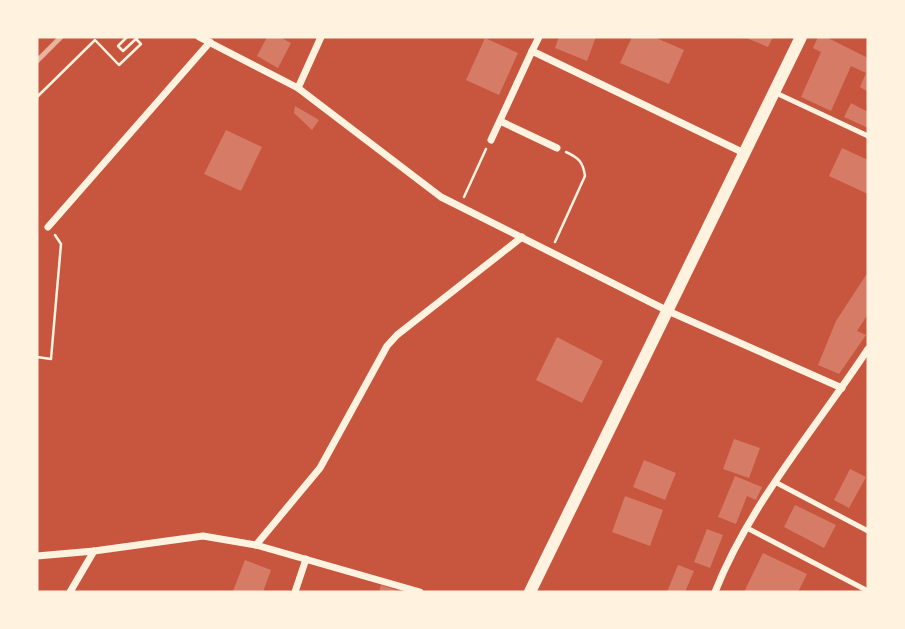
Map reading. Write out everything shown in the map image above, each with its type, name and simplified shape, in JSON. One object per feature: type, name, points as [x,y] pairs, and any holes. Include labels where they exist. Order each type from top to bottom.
[{"type":"street","points":[[199,37],[298,88],[416,180],[460,207],[668,311],[842,388]]},
{"type":"street","points":[[298,88],[321,37]]},
{"type":"street","points":[[491,140],[539,37]]},
{"type":"street","points":[[530,592],[801,37]]},
{"type":"street","points":[[48,227],[210,42]]},
{"type":"street","points":[[532,51],[744,153]]},
{"type":"street","points":[[500,121],[557,148]]},
{"type":"street","points":[[256,545],[320,468],[387,346],[397,335],[522,237]]},
{"type":"street","points":[[715,592],[747,528],[775,482],[868,349]]},
{"type":"street","points":[[37,556],[203,536],[256,545],[420,592]]},
{"type":"street","points":[[70,592],[94,551]]},
{"type":"street","points":[[295,592],[306,559]]},
{"type":"lane","points":[[773,91],[868,136]]},
{"type":"lane","points":[[775,482],[868,531]]},
{"type":"lane","points":[[747,528],[868,591]]},
{"type":"path","points":[[37,97],[94,40],[119,65],[141,44],[137,38],[123,51],[118,46],[127,37]]},
{"type":"path","points":[[460,207],[491,140]]},
{"type":"path","points":[[551,251],[585,176],[583,164],[576,157],[557,148]]},
{"type":"path","points":[[37,357],[51,359],[61,244],[48,227]]},
{"type":"building","points":[[267,37],[280,37],[291,43],[278,68],[257,56]]},
{"type":"building","points":[[559,37],[596,37],[587,61],[555,48]]},
{"type":"building","points":[[632,37],[654,37],[684,50],[669,84],[620,63]]},
{"type":"building","points":[[744,37],[773,37],[768,47]]},
{"type":"building","points":[[818,37],[826,37],[868,58],[868,92],[860,87],[866,73],[851,66],[831,111],[801,97],[821,52],[813,48]]},
{"type":"building","points":[[485,38],[518,53],[499,95],[466,80]]},
{"type":"building","points":[[851,103],[868,112],[868,128],[844,117]]},
{"type":"building","points":[[295,106],[319,120],[312,130],[294,113]]},
{"type":"building","points":[[226,130],[262,147],[241,191],[204,174]]},
{"type":"building","points":[[842,148],[868,160],[868,194],[829,176]]},
{"type":"building","points":[[868,272],[868,314],[857,331],[866,335],[839,374],[818,365],[836,321]]},
{"type":"building","points":[[557,337],[603,361],[582,403],[536,380]]},
{"type":"building","points":[[734,439],[760,448],[749,478],[723,469]]},
{"type":"building","points":[[644,460],[676,473],[665,500],[633,487]]},
{"type":"building","points":[[850,469],[866,477],[849,508],[834,500]]},
{"type":"building","points":[[735,476],[762,487],[756,500],[747,496],[736,524],[718,517]]},
{"type":"building","points":[[625,496],[663,510],[650,546],[612,532]]},
{"type":"building","points":[[795,505],[836,525],[824,548],[784,527]]},
{"type":"building","points":[[707,529],[723,535],[710,568],[694,562]]},
{"type":"building","points":[[763,553],[807,574],[798,592],[744,592]]},
{"type":"building","points":[[245,560],[271,570],[263,592],[233,591]]},
{"type":"building","points":[[678,565],[694,571],[685,592],[667,592]]},
{"type":"building","points":[[381,585],[402,592],[379,592]]},
{"type":"railway","points":[[37,61],[61,37]]}]
